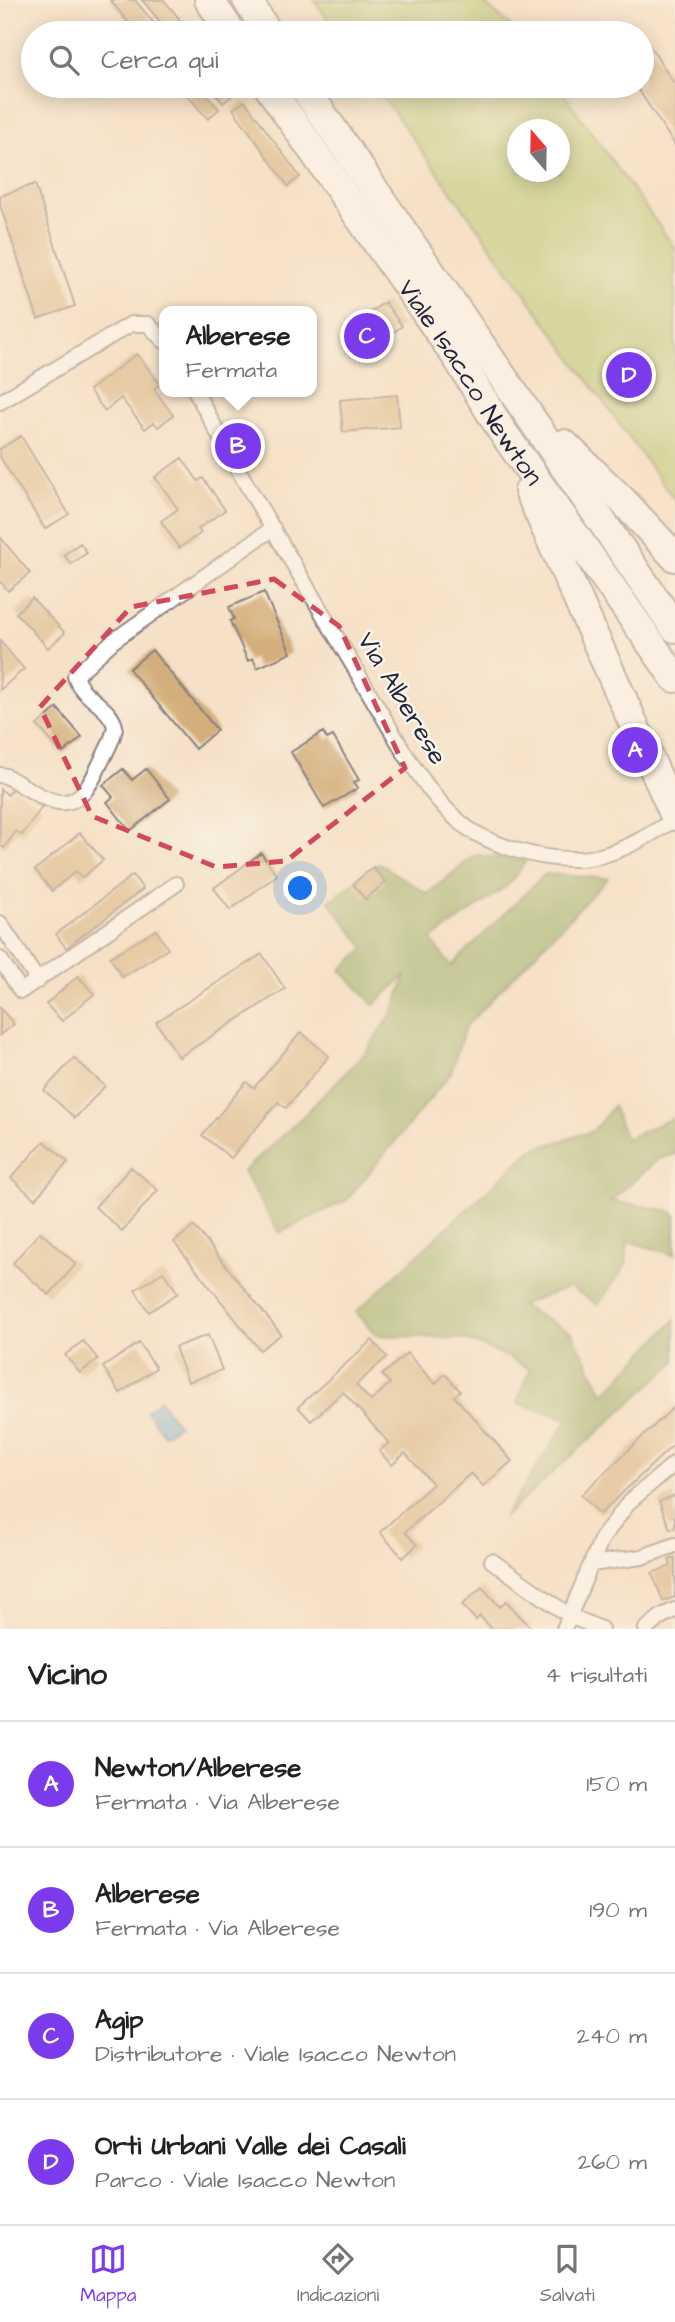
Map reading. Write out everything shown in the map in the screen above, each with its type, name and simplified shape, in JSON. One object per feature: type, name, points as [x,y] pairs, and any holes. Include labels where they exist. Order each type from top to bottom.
[{"type":"highway","points":[[209,0],[224,21]]},
{"type":"highway","points":[[248,1],[260,21]]},
{"type":"highway","name":"Viale Isacco Newton","points":[[276,98],[458,359],[500,428],[675,678]]},
{"type":"highway","name":"Viale Isacco Newton","points":[[311,98],[675,628]]},
{"type":"highway","points":[[524,407],[622,500],[675,557]]},
{"type":"highway","points":[[500,428],[675,817]]},
{"type":"street","points":[[0,402],[131,324],[148,324],[159,336]]},
{"type":"street","name":"Via Alberese","points":[[199,397],[414,767],[439,800],[462,824],[477,834],[512,849],[546,858],[579,860],[626,847],[675,817]]},
{"type":"street","points":[[0,775],[53,802],[73,800],[90,787],[116,726],[113,718],[78,685],[75,676],[113,641],[273,528]]},
{"type":"street","points":[[0,959],[21,991],[176,884]]},
{"type":"street","points":[[0,923],[38,981]]},
{"type":"street","points":[[567,1623],[601,1540],[629,1502],[675,1463]]},
{"type":"street","points":[[591,1564],[642,1557],[675,1545]]},
{"type":"street","points":[[492,1561],[567,1623],[601,1629]]},
{"type":"street","points":[[646,1629],[662,1616],[675,1611]]},
{"type":"highlighted area","points":[[274,579],[339,626],[405,768],[286,861],[216,867],[92,816],[40,707],[131,607]]},
{"type":"green space","points":[[314,0],[480,0],[505,21],[329,21]]},
{"type":"green space","points":[[384,98],[567,98],[675,248],[675,501]]},
{"type":"green space","points":[[475,855],[526,861],[508,885],[431,940],[451,966],[545,874],[608,878],[465,1027],[451,1073],[347,1200],[279,1233],[243,1172],[365,1053],[393,1012],[406,975],[374,1005],[341,970],[365,948],[329,902],[379,863],[427,894]]},
{"type":"green space","points":[[613,1106],[626,1139],[675,1117],[675,1154],[658,1159],[611,1201],[670,1211],[675,1215],[675,1255],[628,1241],[626,1265],[598,1305],[570,1287],[520,1305],[572,1333],[604,1394],[675,1320],[675,1362],[503,1518],[568,1419],[517,1403],[530,1369],[506,1356],[464,1339],[376,1335],[356,1312],[531,1150],[593,1131]]},
{"type":"water","points":[[160,1400],[178,1425],[164,1435],[146,1411]]},
{"type":"building","points":[[110,0],[135,0],[152,21],[127,21]]},
{"type":"building","points":[[142,0],[164,0],[181,21],[160,21]]},
{"type":"building","points":[[654,53],[675,85],[675,145],[644,98],[654,98]]},
{"type":"building","points":[[190,98],[209,98],[219,109],[208,119]]},
{"type":"building","points":[[245,101],[300,177],[288,186],[233,109]]},
{"type":"building","points":[[35,184],[75,306],[38,319],[0,205],[0,196]]},
{"type":"building","points":[[385,302],[402,326],[361,355],[344,330]]},
{"type":"building","points":[[137,354],[159,383],[154,389],[173,415],[158,427],[154,422],[145,429],[121,398],[105,411],[89,390]]},
{"type":"building","points":[[397,395],[400,427],[343,432],[340,400]]},
{"type":"building","points":[[21,436],[69,514],[45,529],[0,457],[0,449]]},
{"type":"building","points":[[182,458],[198,481],[203,478],[225,510],[198,529],[201,533],[179,548],[161,521],[178,509],[155,477]]},
{"type":"building","points":[[0,537],[30,573],[8,591],[0,581]]},
{"type":"building","points":[[80,543],[87,553],[71,564],[64,555]]},
{"type":"building","points":[[264,592],[291,653],[257,668],[253,658],[248,661],[230,621],[234,619],[229,607]]},
{"type":"building","points":[[32,598],[65,633],[48,648],[16,613]]},
{"type":"building","points":[[0,641],[24,669],[0,690]]},
{"type":"building","points":[[152,650],[217,730],[195,749],[129,669]]},
{"type":"building","points":[[57,708],[82,737],[62,754],[37,725]]},
{"type":"building","points":[[323,732],[327,739],[333,736],[359,780],[354,782],[358,788],[324,808],[291,752]]},
{"type":"building","points":[[123,769],[132,780],[146,769],[170,799],[130,831],[107,802],[113,797],[103,785]]},
{"type":"building","points":[[13,787],[42,807],[22,835],[16,831],[4,848],[0,845],[0,789],[8,795]]},
{"type":"building","points":[[80,833],[103,860],[82,878],[76,871],[52,891],[35,870]]},
{"type":"building","points":[[261,853],[277,875],[230,910],[214,888]]},
{"type":"building","points":[[373,867],[386,882],[365,899],[353,884]]},
{"type":"building","points":[[133,875],[143,889],[66,948],[56,934]]},
{"type":"building","points":[[156,930],[168,949],[122,977],[110,957]]},
{"type":"building","points":[[262,954],[285,989],[179,1057],[156,1022]]},
{"type":"building","points":[[78,976],[94,994],[62,1021],[46,1004]]},
{"type":"building","points":[[0,1008],[14,1024],[0,1035]]},
{"type":"building","points":[[301,1032],[329,1056],[286,1108],[278,1102],[231,1158],[202,1135],[246,1082],[254,1088]]},
{"type":"building","points":[[74,1058],[105,1086],[75,1118],[44,1090]]},
{"type":"building","points":[[44,1141],[68,1162],[35,1199],[11,1178]]},
{"type":"building","points":[[131,1167],[158,1190],[122,1231],[95,1207]]},
{"type":"building","points":[[194,1226],[281,1334],[260,1350],[174,1242]]},
{"type":"building","points":[[40,1232],[76,1264],[49,1295],[13,1263]]},
{"type":"building","points":[[163,1272],[178,1293],[149,1312],[135,1290]]},
{"type":"building","points":[[208,1335],[222,1370],[188,1382],[175,1347]]},
{"type":"building","points":[[372,1340],[387,1357],[356,1385],[371,1401],[390,1383],[382,1375],[407,1353],[435,1384],[445,1374],[460,1391],[454,1396],[512,1461],[483,1486],[471,1473],[405,1532],[417,1545],[403,1558],[380,1532],[433,1484],[405,1453],[392,1465],[379,1451],[389,1443],[343,1392],[311,1421],[298,1407]]},
{"type":"building","points":[[83,1341],[98,1359],[80,1373],[65,1355]]},
{"type":"building","points":[[139,1343],[156,1368],[120,1393],[103,1367]]},
{"type":"building","points":[[675,1406],[675,1443],[600,1514],[581,1495]]},
{"type":"building","points":[[675,1495],[675,1527],[670,1529],[659,1502]]},
{"type":"building","points":[[675,1558],[675,1597],[663,1601],[652,1573],[671,1566],[669,1560]]},
{"type":"building","points":[[482,1587],[500,1607],[506,1601],[532,1629],[492,1629],[480,1616],[476,1620],[462,1605]]},
{"type":"place","name":"Agip","points":[[367,336]]},
{"type":"place","name":"Orti Urbani Valle dei Casali","points":[[629,375]]},
{"type":"place","name":"Alberese","points":[[238,446]]},
{"type":"place","name":"Newton/Alberese","points":[[635,750]]}]
